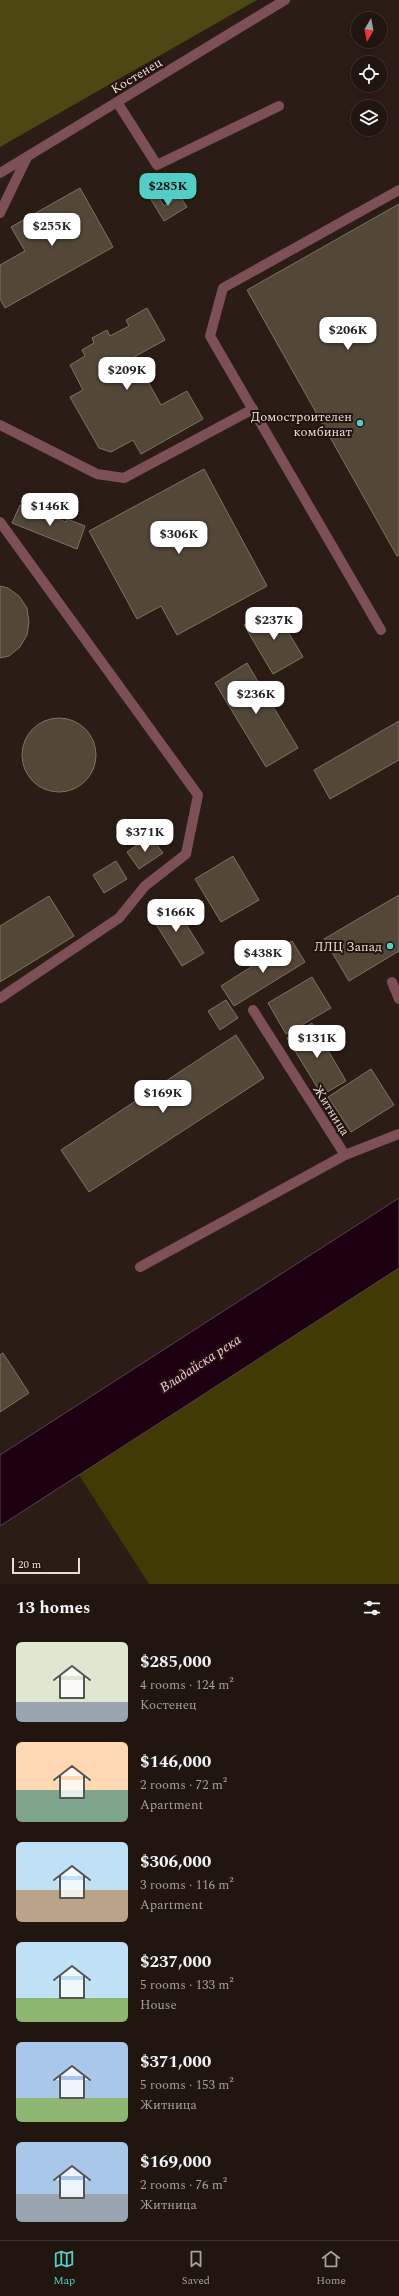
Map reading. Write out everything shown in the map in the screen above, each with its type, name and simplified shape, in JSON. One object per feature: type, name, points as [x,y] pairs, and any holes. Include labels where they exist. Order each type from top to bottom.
[{"type":"street","name":"Костенец","points":[[0,173],[285,0]]},
{"type":"street","points":[[117,102],[156,165],[279,106]]},
{"type":"street","points":[[0,213],[27,157]]},
{"type":"street","points":[[381,630],[210,336],[223,288],[399,190]]},
{"type":"street","points":[[0,425],[97,474],[124,478],[252,409]]},
{"type":"street","points":[[0,522],[198,795],[186,854],[146,886],[118,918],[0,998]]},
{"type":"street","points":[[392,982],[399,999]]},
{"type":"street","name":"Житница","points":[[253,1010],[345,1155],[399,1134]]},
{"type":"street","points":[[140,1267],[345,1155]]},
{"type":"shaded area","points":[[0,0],[257,0],[0,147]]},
{"type":"shaded area","points":[[399,1268],[399,1584],[149,1584],[79,1475]]},
{"type":"water","name":"Владайска река","points":[[399,1198],[399,1268],[0,1526],[0,1455]]},
{"type":"building","points":[[80,188],[113,247],[5,308],[0,299],[0,265],[25,251],[11,227]]},
{"type":"building","points":[[157,194],[164,206],[180,196],[187,207],[164,221],[150,198]]},
{"type":"building","name":"Домостроителен комбинат","points":[[399,204],[399,556],[397,556],[247,290]]},
{"type":"building","points":[[147,308],[165,340],[134,357],[161,405],[187,391],[203,419],[141,454],[133,440],[111,452],[99,448],[70,397],[83,390],[70,365],[85,356],[82,350],[94,343],[92,338],[107,330],[110,336],[129,326],[126,320]]},
{"type":"building","points":[[204,469],[267,586],[177,635],[161,606],[137,619],[89,531]]},
{"type":"building","points":[[20,505],[66,522],[67,519],[85,526],[77,549],[12,523]]},
{"type":"building","points":[[0,586],[8,588],[19,596],[27,608],[29,622],[27,635],[20,647],[9,656],[0,658]]},
{"type":"building","points":[[274,608],[303,657],[273,674],[244,625]]},
{"type":"building","points":[[247,663],[298,748],[266,767],[215,683]]},
{"type":"building","points":[[52,718],[66,718],[80,724],[90,734],[96,748],[96,762],[90,776],[80,786],[66,792],[52,792],[38,786],[28,776],[22,762],[22,748],[28,734],[38,724]]},
{"type":"building","points":[[399,721],[399,760],[330,799],[314,770]]},
{"type":"building","points":[[150,836],[163,853],[139,869],[127,852]]},
{"type":"building","points":[[233,856],[259,900],[221,922],[195,879]]},
{"type":"building","points":[[116,861],[127,879],[104,893],[93,875]]},
{"type":"building","points":[[399,895],[399,951],[349,981],[324,939]]},
{"type":"building","points":[[49,896],[74,936],[0,982],[0,926]]},
{"type":"building","points":[[171,900],[204,953],[182,966],[149,913]]},
{"type":"building","points":[[292,941],[305,962],[234,1006],[221,986]]},
{"type":"building","points":[[312,977],[331,1008],[286,1034],[268,1003]]},
{"type":"building","points":[[226,1000],[238,1018],[220,1030],[208,1011]]},
{"type":"building","points":[[312,1023],[346,1081],[322,1095],[287,1038]]},
{"type":"building","points":[[236,1035],[264,1078],[89,1192],[61,1150]]},
{"type":"building","points":[[371,1069],[394,1105],[351,1132],[328,1097]]},
{"type":"building","points":[[3,1353],[29,1393],[0,1412],[0,1355]]},
{"type":"place","name":"Домостроителен комбинат","points":[[360,423]]},
{"type":"place","name":"ЛЛЦ Запад","points":[[390,946]]}]
